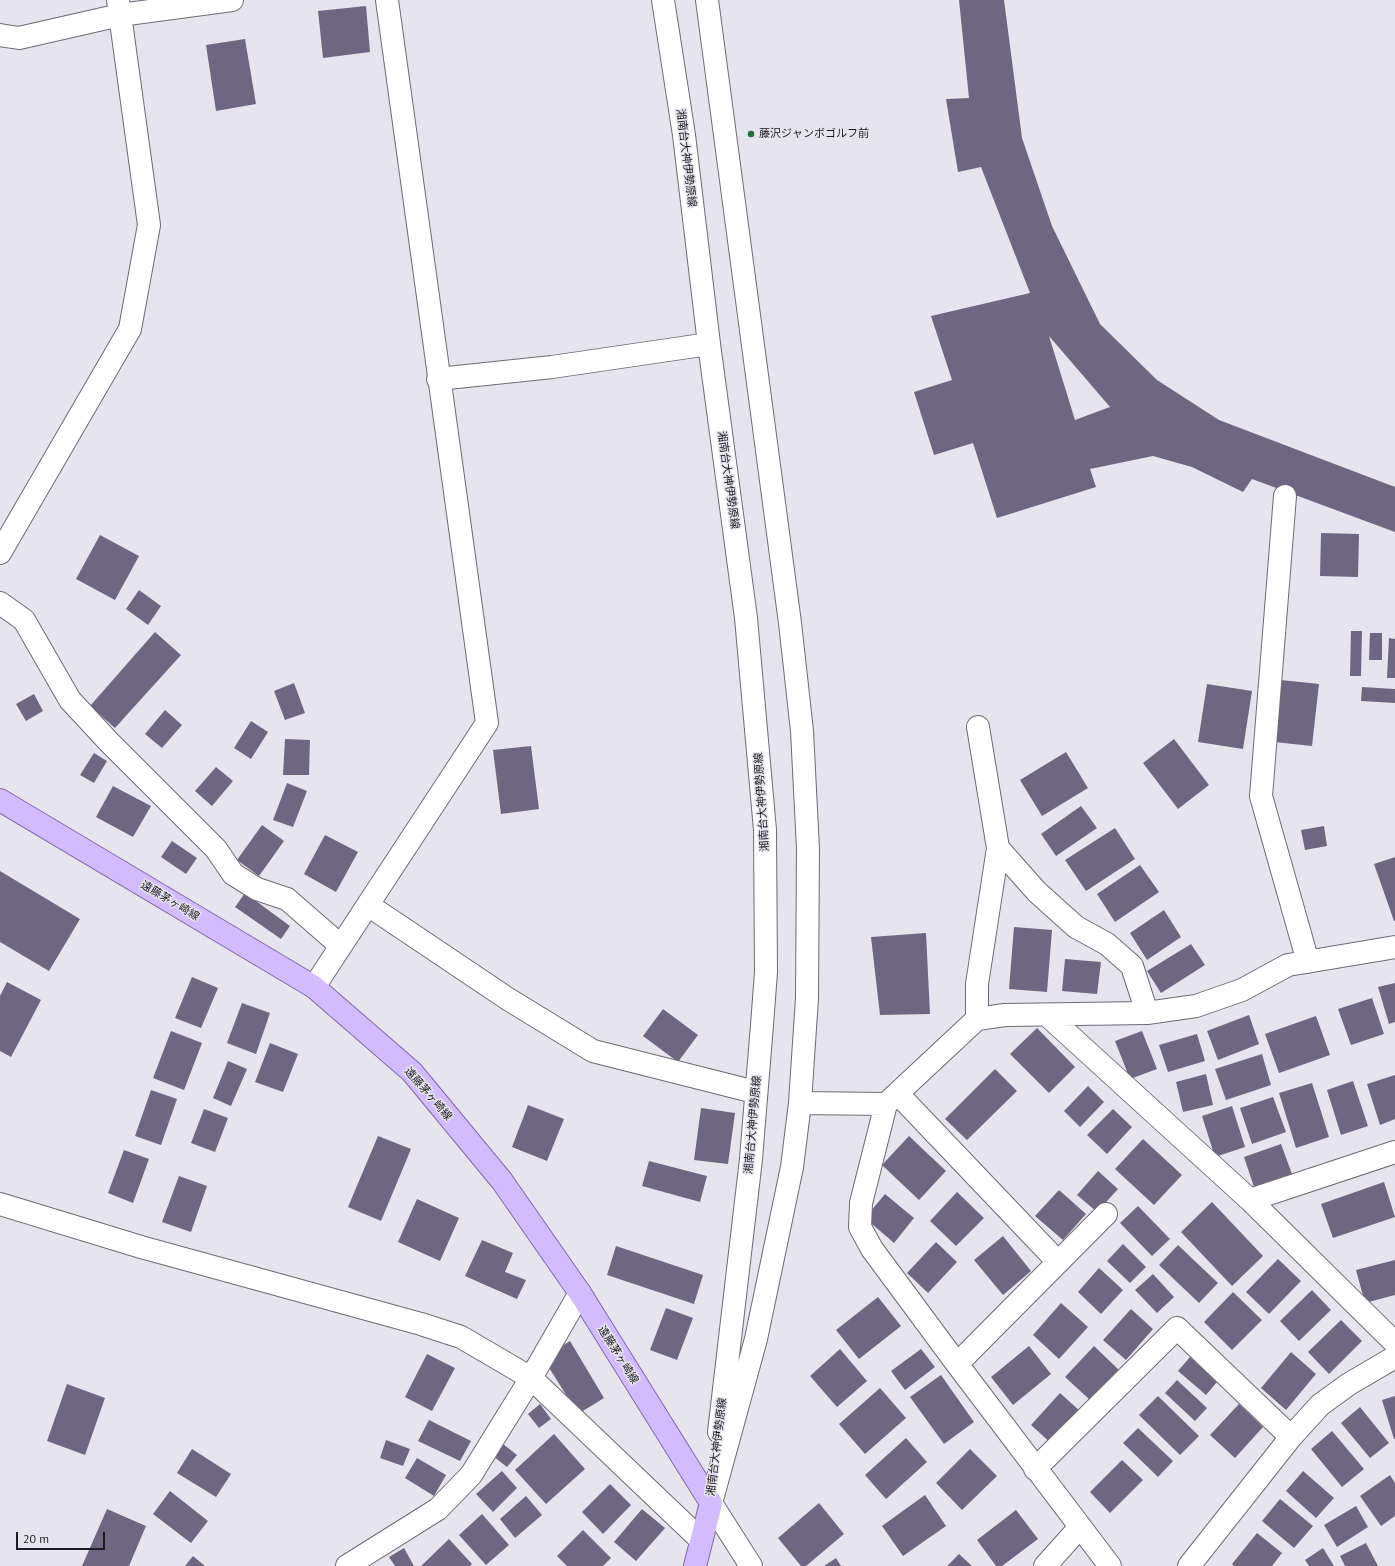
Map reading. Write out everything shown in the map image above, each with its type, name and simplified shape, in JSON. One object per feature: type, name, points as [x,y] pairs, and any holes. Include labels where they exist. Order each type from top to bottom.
[{"type":"main road","name":"遠藤茅ヶ崎線","points":[[0,800],[314,987],[412,1072],[502,1181],[580,1293],[711,1503]]},
{"type":"main road","points":[[695,1566],[711,1503]]},
{"type":"street","points":[[0,35],[19,38],[119,7],[232,0]]},
{"type":"street","points":[[314,987],[487,723],[438,379],[387,0]]},
{"type":"street","name":"湘南台大神伊勢原線","points":[[663,0],[684,135],[709,344],[746,618],[765,830],[766,972],[755,1092],[751,1159],[711,1503]]},
{"type":"street","name":"湘南台大神伊勢原線","points":[[707,0],[789,616],[802,731],[808,848],[807,998],[800,1102],[792,1167],[756,1339],[711,1503]]},
{"type":"street","points":[[0,553],[130,329],[149,225],[119,7]]},
{"type":"street","points":[[438,379],[552,367],[709,344]]},
{"type":"street","points":[[1285,496],[1261,796],[1308,962]]},
{"type":"street","points":[[0,603],[24,620],[70,700],[109,742],[216,849],[233,874],[257,889],[287,899],[341,946]]},
{"type":"street","points":[[977,1019],[978,984],[998,848],[978,727]]},
{"type":"street","points":[[998,848],[1037,892],[1076,927],[1107,944],[1132,966],[1147,1014]]},
{"type":"street","points":[[368,905],[508,999],[593,1050],[755,1092]]},
{"type":"street","points":[[1110,1566],[956,1364],[872,1249],[860,1227],[861,1203],[892,1099],[977,1019],[1006,1015],[1147,1014],[1196,1006],[1242,990],[1288,965],[1395,947]]},
{"type":"street","points":[[1047,1015],[1250,1200],[1395,1343]]},
{"type":"street","points":[[800,1102],[892,1099],[1058,1262]]},
{"type":"street","points":[[1250,1200],[1395,1152]]},
{"type":"street","points":[[0,1204],[141,1247],[434,1328],[461,1337],[531,1378],[701,1540]]},
{"type":"street","points":[[956,1364],[1106,1214]]},
{"type":"street","points":[[347,1566],[438,1509],[471,1475],[531,1378],[580,1293]]},
{"type":"street","points":[[1035,1469],[1177,1328],[1291,1437]]},
{"type":"street","points":[[1189,1566],[1291,1437],[1320,1405],[1349,1384],[1395,1357]]},
{"type":"street","points":[[711,1503],[751,1566]]},
{"type":"street","points":[[1045,1566],[1080,1527]]},
{"type":"building","points":[[959,0],[1004,0],[1022,138],[1052,226],[1100,324],[1157,380],[1219,420],[1395,487],[1395,532],[1252,479],[1243,492],[1192,467],[1153,456],[1090,469],[1096,487],[997,518],[973,443],[934,455],[914,392],[952,380],[931,316],[1030,293],[981,167],[958,172],[946,99],[969,98]],"holes":[[[1049,336],[1110,407],[1075,420]]]},
{"type":"building","points":[[366,6],[370,52],[323,58],[318,11]]},
{"type":"building","points":[[245,39],[256,104],[216,111],[206,45]]},
{"type":"building","points":[[1321,533],[1359,534],[1358,577],[1320,576]]},
{"type":"building","points":[[100,535],[139,556],[115,600],[76,579]]},
{"type":"building","points":[[139,590],[161,606],[148,625],[126,609]]},
{"type":"building","points":[[1351,631],[1362,631],[1361,676],[1350,676]]},
{"type":"building","points":[[155,632],[181,655],[115,728],[90,706]]},
{"type":"building","points":[[1370,633],[1382,633],[1382,660],[1369,660]]},
{"type":"building","points":[[1389,638],[1395,639],[1395,678],[1387,678]]},
{"type":"building","points":[[1281,680],[1319,684],[1312,746],[1274,742]]},
{"type":"building","points":[[294,683],[305,713],[285,720],[274,691]]},
{"type":"building","points":[[1207,684],[1252,691],[1243,749],[1198,742]]},
{"type":"building","points":[[1362,687],[1395,689],[1395,703],[1361,701]]},
{"type":"building","points":[[34,694],[43,711],[26,721],[16,704]]},
{"type":"building","points":[[165,710],[182,725],[162,748],[145,734]]},
{"type":"building","points":[[251,721],[268,732],[251,759],[234,748]]},
{"type":"building","points":[[285,739],[310,740],[309,775],[283,775]]},
{"type":"building","points":[[1174,739],[1209,785],[1178,809],[1143,763]]},
{"type":"building","points":[[531,746],[539,809],[501,814],[493,750]]},
{"type":"building","points":[[1066,752],[1088,788],[1042,816],[1020,780]]},
{"type":"building","points":[[94,753],[107,761],[94,783],[80,775]]},
{"type":"building","points":[[216,767],[233,781],[212,806],[195,791]]},
{"type":"building","points":[[287,783],[307,791],[293,827],[273,820]]},
{"type":"building","points":[[113,786],[151,806],[133,837],[96,817]]},
{"type":"building","points":[[1081,806],[1097,828],[1056,856],[1041,834]]},
{"type":"building","points":[[262,825],[284,841],[259,876],[237,860]]},
{"type":"building","points":[[1324,826],[1327,846],[1305,850],[1301,830]]},
{"type":"building","points":[[1115,828],[1135,859],[1086,891],[1065,860]]},
{"type":"building","points":[[325,835],[358,852],[336,892],[304,874]]},
{"type":"building","points":[[172,841],[197,858],[186,874],[161,857]]},
{"type":"building","points":[[1395,857],[1395,921],[1394,921],[1374,864]]},
{"type":"building","points":[[1140,865],[1159,892],[1115,922],[1097,894]]},
{"type":"building","points":[[0,871],[80,919],[49,971],[0,942]]},
{"type":"building","points":[[245,893],[290,926],[281,939],[235,907]]},
{"type":"building","points":[[1164,910],[1181,937],[1147,960],[1130,933]]},
{"type":"building","points":[[1014,927],[1052,930],[1047,992],[1009,989]]},
{"type":"building","points":[[926,933],[930,1014],[880,1015],[871,937]]},
{"type":"building","points":[[1191,944],[1205,965],[1161,993],[1147,971]]},
{"type":"building","points":[[1065,959],[1101,962],[1097,994],[1062,991]]},
{"type":"building","points":[[192,977],[218,988],[201,1028],[175,1018]]},
{"type":"building","points":[[7,982],[41,1000],[11,1057],[0,1051],[0,996]]},
{"type":"building","points":[[1395,983],[1395,1022],[1389,1024],[1378,987]]},
{"type":"building","points":[[1372,998],[1384,1034],[1351,1045],[1338,1009]]},
{"type":"building","points":[[242,1003],[270,1013],[256,1054],[227,1043]]},
{"type":"building","points":[[663,1009],[698,1035],[678,1062],[643,1036]]},
{"type":"building","points":[[1249,1015],[1259,1044],[1218,1060],[1207,1031]]},
{"type":"building","points":[[1316,1016],[1330,1055],[1279,1073],[1265,1034]]},
{"type":"building","points":[[1037,1028],[1075,1067],[1049,1093],[1010,1054]]},
{"type":"building","points":[[171,1031],[202,1043],[184,1090],[153,1078]]},
{"type":"building","points":[[1142,1031],[1157,1069],[1130,1079],[1115,1041]]},
{"type":"building","points":[[1197,1034],[1205,1061],[1168,1072],[1159,1045]]},
{"type":"building","points":[[270,1043],[298,1054],[283,1092],[255,1082]]},
{"type":"building","points":[[1262,1054],[1271,1085],[1226,1100],[1215,1069]]},
{"type":"building","points":[[228,1061],[247,1069],[231,1106],[213,1098]]},
{"type":"building","points":[[995,1069],[1017,1091],[967,1140],[945,1119]]},
{"type":"building","points":[[1206,1074],[1213,1105],[1183,1112],[1176,1082]]},
{"type":"building","points":[[1395,1075],[1395,1119],[1380,1125],[1367,1084]]},
{"type":"building","points":[[1353,1081],[1368,1126],[1341,1135],[1327,1090]]},
{"type":"building","points":[[1312,1083],[1329,1137],[1296,1148],[1279,1093]]},
{"type":"building","points":[[1088,1086],[1104,1102],[1080,1127],[1064,1111]]},
{"type":"building","points":[[151,1090],[177,1099],[161,1145],[135,1136]]},
{"type":"building","points":[[1273,1097],[1286,1132],[1252,1144],[1240,1108]]},
{"type":"building","points":[[528,1105],[564,1119],[547,1161],[512,1147]]},
{"type":"building","points":[[1232,1106],[1245,1147],[1215,1157],[1202,1116]]},
{"type":"building","points":[[701,1108],[735,1113],[728,1164],[694,1160]]},
{"type":"building","points":[[204,1109],[228,1118],[215,1152],[191,1143]]},
{"type":"building","points":[[1113,1109],[1132,1127],[1107,1154],[1087,1135]]},
{"type":"building","points":[[378,1136],[411,1149],[381,1221],[348,1207]]},
{"type":"building","points":[[909,1136],[946,1171],[919,1200],[882,1165]]},
{"type":"building","points":[[1143,1139],[1182,1175],[1154,1205],[1115,1169]]},
{"type":"building","points":[[1281,1144],[1292,1174],[1254,1187],[1244,1157]]},
{"type":"building","points":[[124,1150],[149,1159],[133,1203],[108,1193]]},
{"type":"building","points":[[649,1161],[707,1176],[700,1202],[642,1186]]},
{"type":"building","points":[[1098,1171],[1118,1189],[1097,1212],[1077,1195]]},
{"type":"building","points":[[179,1176],[207,1186],[191,1232],[162,1222]]},
{"type":"building","points":[[1384,1182],[1395,1217],[1333,1238],[1321,1204]]},
{"type":"building","points":[[1059,1190],[1086,1214],[1063,1240],[1035,1216]]},
{"type":"building","points":[[957,1192],[984,1218],[956,1246],[930,1221]]},
{"type":"building","points":[[885,1194],[914,1218],[894,1243],[865,1218]]},
{"type":"building","points":[[417,1199],[459,1218],[440,1261],[398,1242]]},
{"type":"building","points":[[1212,1202],[1263,1256],[1232,1286],[1181,1232]]},
{"type":"building","points":[[1138,1206],[1170,1239],[1152,1256],[1120,1223]]},
{"type":"building","points":[[1003,1236],[1031,1271],[1003,1295],[974,1260]]},
{"type":"building","points":[[482,1240],[513,1253],[505,1272],[526,1280],[517,1299],[465,1276]]},
{"type":"building","points":[[936,1242],[957,1262],[928,1293],[907,1273]]},
{"type":"building","points":[[1123,1244],[1146,1267],[1130,1283],[1107,1261]]},
{"type":"building","points":[[1178,1245],[1218,1283],[1199,1303],[1159,1265]]},
{"type":"building","points":[[616,1246],[703,1275],[694,1304],[607,1275]]},
{"type":"building","points":[[1278,1259],[1301,1281],[1269,1314],[1246,1292]]},
{"type":"building","points":[[1395,1260],[1395,1295],[1365,1303],[1356,1270]]},
{"type":"building","points":[[1099,1268],[1123,1290],[1101,1314],[1078,1292]]},
{"type":"building","points":[[1153,1274],[1174,1297],[1157,1313],[1135,1290]]},
{"type":"building","points":[[1312,1290],[1331,1310],[1299,1341],[1280,1321]]},
{"type":"building","points":[[1233,1292],[1262,1320],[1232,1350],[1204,1322]]},
{"type":"building","points":[[878,1297],[901,1326],[859,1359],[836,1330]]},
{"type":"building","points":[[1061,1303],[1088,1327],[1059,1359],[1033,1335]]},
{"type":"building","points":[[666,1308],[693,1318],[677,1360],[650,1350]]},
{"type":"building","points":[[1131,1309],[1153,1329],[1126,1360],[1103,1340]]},
{"type":"building","points":[[1341,1320],[1362,1341],[1329,1374],[1308,1352]]},
{"type":"building","points":[[570,1341],[604,1398],[578,1414],[543,1358]]},
{"type":"building","points":[[1029,1346],[1051,1374],[1013,1405],[991,1377]]},
{"type":"building","points":[[1094,1346],[1119,1370],[1090,1400],[1065,1377]]},
{"type":"building","points":[[840,1349],[867,1381],[837,1407],[810,1376]]},
{"type":"building","points":[[921,1349],[935,1367],[905,1390],[891,1371]]},
{"type":"building","points":[[1291,1352],[1316,1374],[1286,1410],[1261,1388]]},
{"type":"building","points":[[427,1354],[455,1368],[432,1411],[405,1397]]},
{"type":"building","points":[[1190,1357],[1217,1382],[1206,1395],[1178,1371]]},
{"type":"building","points":[[941,1375],[974,1422],[944,1444],[910,1397]]},
{"type":"building","points":[[1177,1380],[1207,1408],[1195,1421],[1165,1393]]},
{"type":"building","points":[[67,1384],[105,1398],[85,1455],[47,1441]]},
{"type":"building","points":[[880,1388],[906,1418],[865,1454],[839,1424]]},
{"type":"building","points":[[1060,1393],[1081,1412],[1052,1444],[1031,1425]]},
{"type":"building","points":[[1158,1396],[1199,1436],[1180,1455],[1139,1415]]},
{"type":"building","points":[[1395,1396],[1395,1439],[1394,1439],[1382,1400]]},
{"type":"building","points":[[540,1404],[551,1419],[539,1428],[528,1414]]},
{"type":"building","points":[[1239,1404],[1263,1427],[1235,1458],[1210,1435]]},
{"type":"building","points":[[1360,1407],[1389,1443],[1370,1458],[1341,1423]]},
{"type":"building","points":[[429,1420],[471,1441],[460,1461],[418,1441]]},
{"type":"building","points":[[1138,1428],[1173,1461],[1158,1477],[1123,1443]]},
{"type":"building","points":[[1332,1431],[1364,1469],[1342,1487],[1311,1449]]},
{"type":"building","points":[[554,1434],[585,1469],[546,1504],[515,1470]]},
{"type":"building","points":[[906,1438],[927,1462],[886,1499],[865,1475]]},
{"type":"building","points":[[386,1440],[410,1449],[403,1466],[380,1458]]},
{"type":"building","points":[[503,1444],[517,1455],[507,1467],[493,1456]]},
{"type":"building","points":[[192,1449],[231,1474],[216,1497],[177,1473]]},
{"type":"building","points":[[970,1449],[997,1476],[962,1510],[936,1483]]},
{"type":"building","points":[[417,1458],[446,1475],[434,1496],[405,1478]]},
{"type":"building","points":[[1122,1460],[1143,1480],[1110,1513],[1090,1492]]},
{"type":"building","points":[[502,1471],[517,1488],[493,1512],[476,1494]]},
{"type":"building","points":[[1303,1471],[1334,1498],[1316,1518],[1286,1491]]},
{"type":"building","points":[[1390,1475],[1395,1483],[1395,1516],[1381,1526],[1360,1496]]},
{"type":"building","points":[[610,1484],[631,1505],[603,1534],[582,1512]]},
{"type":"building","points":[[170,1491],[208,1521],[191,1543],[153,1514]]},
{"type":"building","points":[[925,1495],[946,1526],[903,1556],[882,1526]]},
{"type":"building","points":[[526,1496],[542,1515],[515,1538],[500,1519]]},
{"type":"building","points":[[1280,1499],[1313,1526],[1294,1548],[1262,1521]]},
{"type":"building","points":[[819,1503],[844,1534],[806,1566],[801,1566],[778,1538]]},
{"type":"building","points":[[1356,1506],[1368,1527],[1337,1547],[1324,1525]]},
{"type":"building","points":[[107,1509],[146,1526],[129,1566],[82,1566]]},
{"type":"building","points":[[642,1509],[665,1528],[636,1561],[614,1542]]},
{"type":"building","points":[[1016,1510],[1038,1539],[1002,1566],[996,1566],[977,1540]]},
{"type":"building","points":[[482,1514],[509,1545],[486,1565],[459,1535]]},
{"type":"building","points":[[583,1530],[611,1558],[603,1566],[567,1566],[557,1556]]},
{"type":"building","points":[[1257,1533],[1282,1553],[1272,1566],[1234,1566],[1232,1564]]},
{"type":"building","points":[[449,1539],[472,1564],[470,1566],[421,1566]]},
{"type":"building","points":[[1366,1543],[1378,1566],[1345,1566],[1340,1556]]},
{"type":"building","points":[[404,1548],[414,1566],[395,1566],[389,1557]]},
{"type":"building","points":[[1323,1548],[1334,1566],[1309,1566],[1305,1560]]},
{"type":"building","points":[[959,1554],[972,1566],[947,1566]]},
{"type":"building","points":[[193,1556],[205,1566],[185,1566]]},
{"type":"building","points":[[836,1558],[841,1566],[824,1566]]},
{"type":"place","name":"藤沢ジャンボゴルフ前","points":[[751,134]]}]
